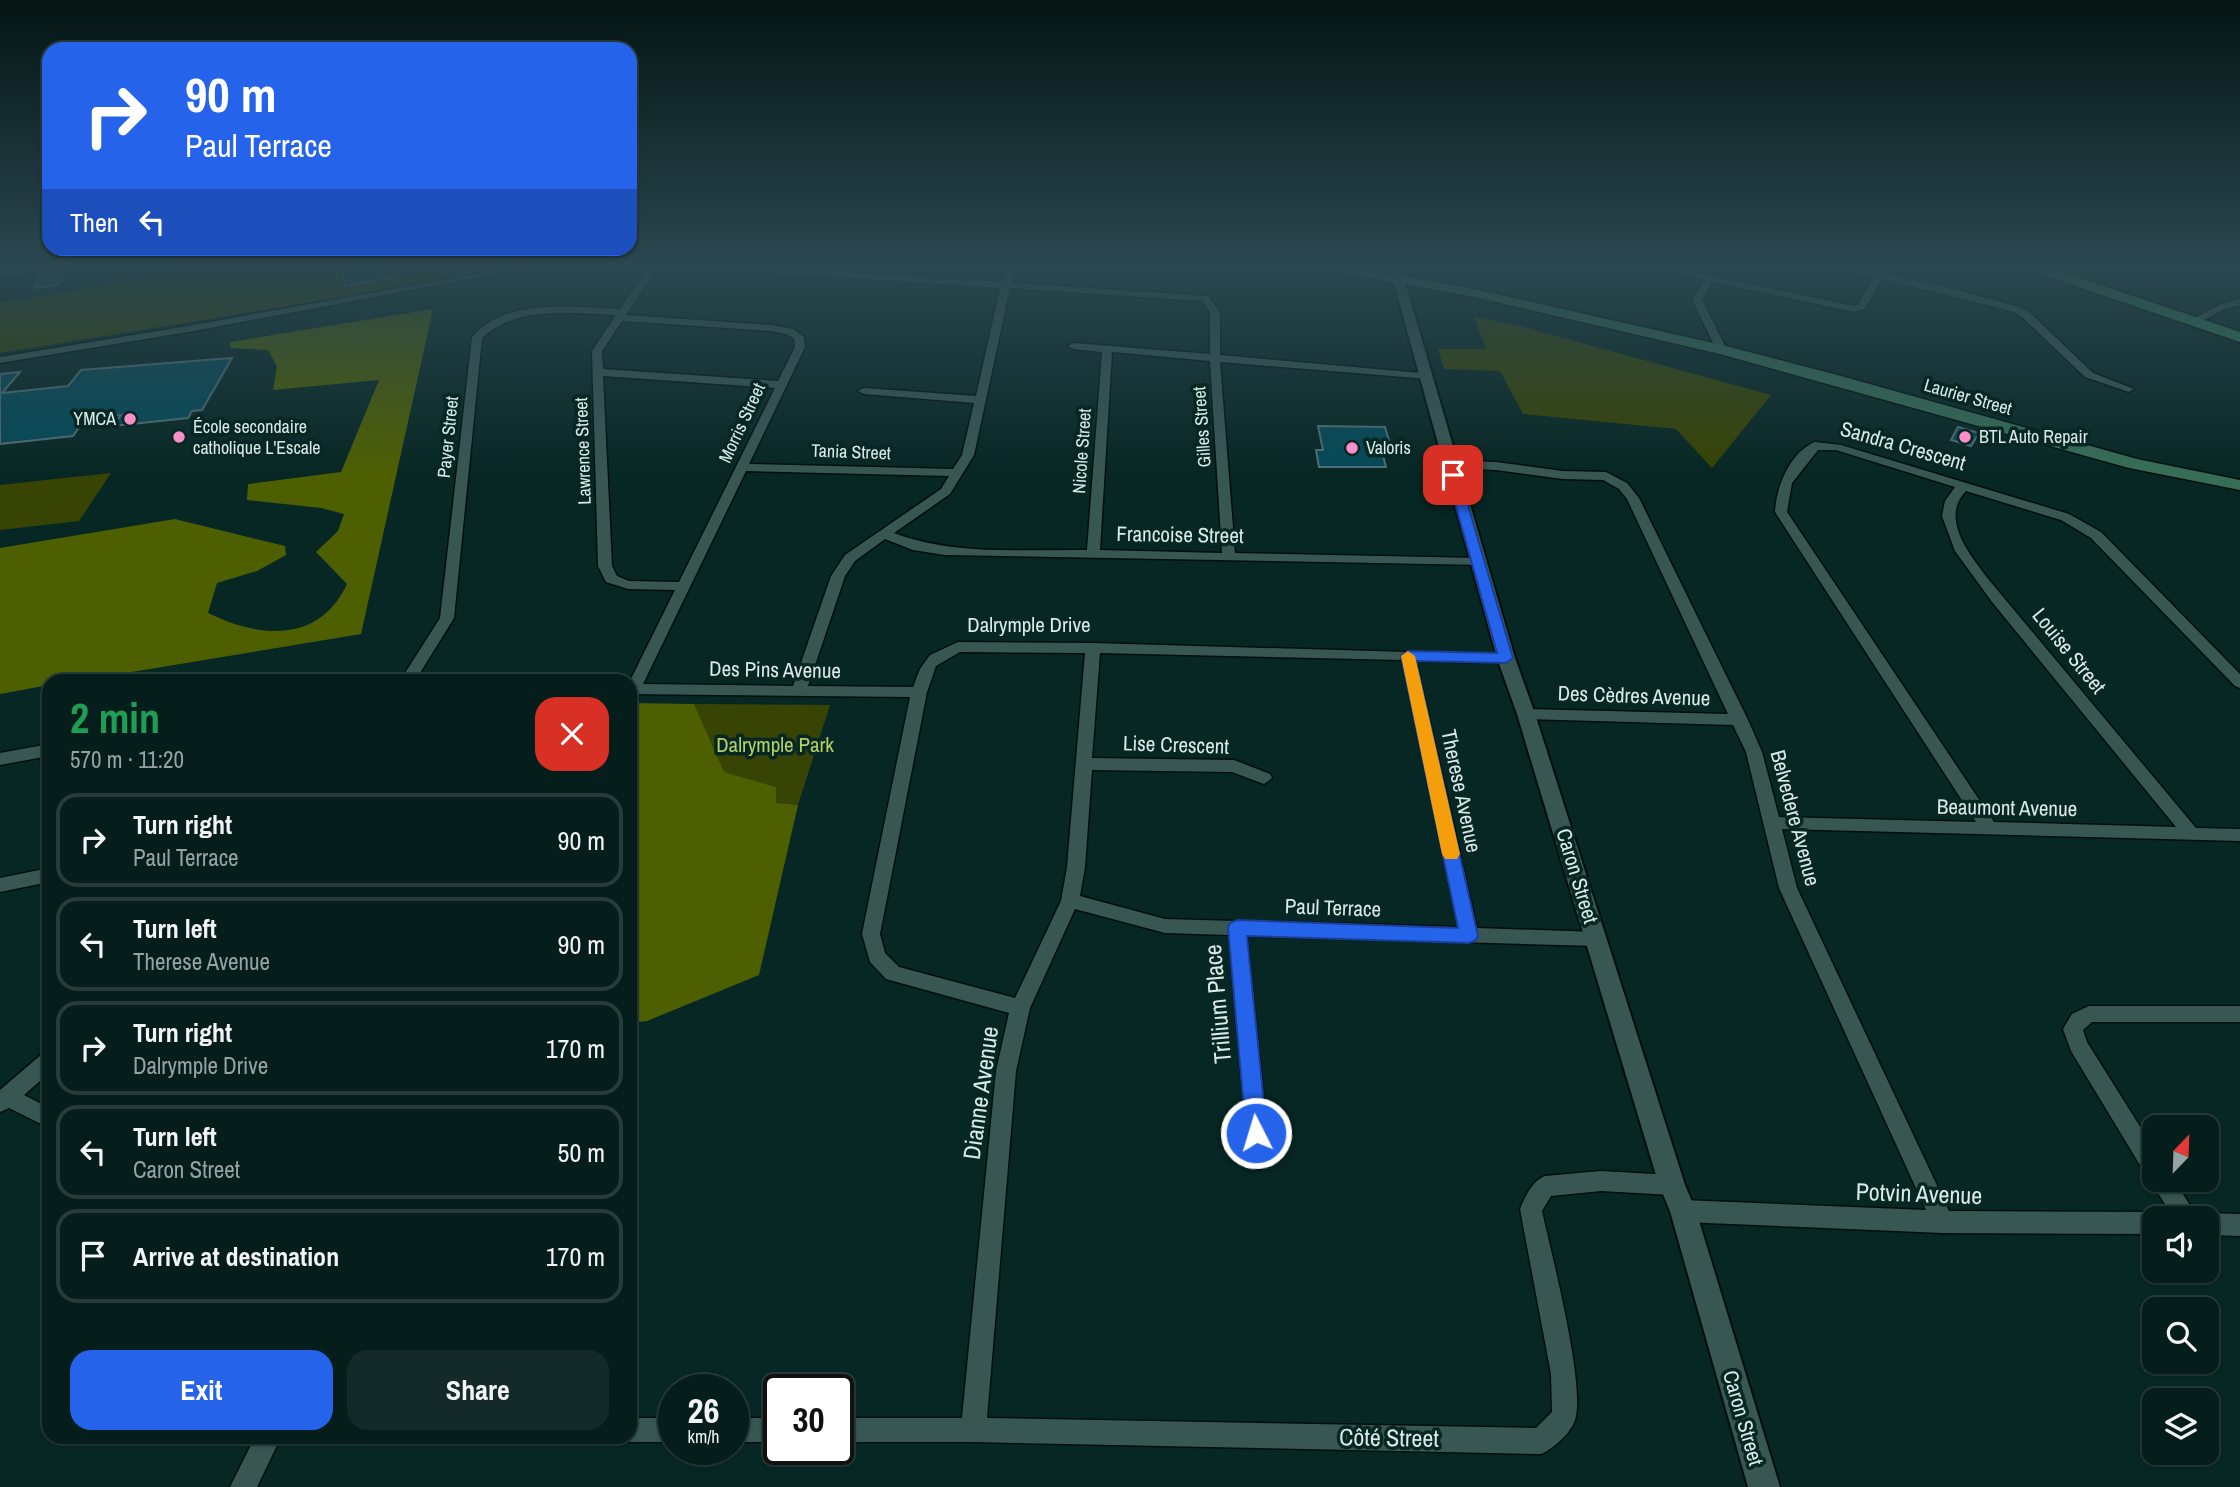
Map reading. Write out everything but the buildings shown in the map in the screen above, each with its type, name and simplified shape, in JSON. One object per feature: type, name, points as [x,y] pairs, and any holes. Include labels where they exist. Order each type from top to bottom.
[{"type":"main road","name":"Laurier Street","points":[[1655,334],[1835,379],[2135,464],[2240,485]]},
{"type":"street","points":[[0,360],[156,334]]},
{"type":"street","name":"Payer Street","points":[[411,674],[447,618],[480,334]]},
{"type":"street","name":"Lawrence Street","points":[[608,334],[597,351],[605,566],[611,579],[628,585],[682,586]]},
{"type":"street","name":"Morris Street","points":[[637,677],[800,347],[799,337],[795,334]]},
{"type":"street","points":[[799,691],[838,576],[850,558],[946,491],[968,455],[995,334]]},
{"type":"street","name":"Gilles Street","points":[[1215,334],[1228,557]]},
{"type":"street","name":"Caron Street","points":[[1415,334],[1506,658],[1597,939],[1764,1487]]},
{"type":"street","points":[[1714,334],[1722,350]]},
{"type":"street","points":[[2046,334],[2089,375],[2129,389]]},
{"type":"street","points":[[1073,346],[1428,376]]},
{"type":"street","name":"Nicole Street","points":[[1093,554],[1107,350]]},
{"type":"street","points":[[597,373],[782,385]]},
{"type":"street","points":[[864,391],[980,400]]},
{"type":"street","name":"Sandra Crescent","points":[[1990,830],[1781,512],[1784,482],[1815,446],[1837,447],[2066,517],[2096,535],[2240,683]]},
{"type":"street","points":[[1450,464],[1496,466],[1563,475],[1606,476],[1615,463]]},
{"type":"street","name":"Tania Street","points":[[743,467],[958,473]]},
{"type":"street","name":"Belvedere Avenue","points":[[1606,476],[1623,486],[1633,498],[1740,720],[1754,752],[1788,888],[1943,1222]]},
{"type":"street","name":"Louise Street","points":[[1965,485],[1954,495],[1947,507],[1949,523],[1958,543],[1989,587],[2192,835]]},
{"type":"street","name":"Francoise Street","points":[[883,534],[918,547],[945,551],[1478,562]]},
{"type":"street","name":"Dalrymple Drive","points":[[1020,1008],[894,973],[877,957],[871,934],[919,692],[926,671],[937,654],[958,647],[1506,658]]},
{"type":"street","name":"Dianne Avenue","points":[[973,1430],[1006,1071],[1020,1008],[1070,901],[1086,764],[1093,648]]},
{"type":"street","name":"Therese Avenue","points":[[1408,656],[1469,936]]},
{"type":"street","name":"Des Pins Avenue","points":[[637,689],[919,692]]},
{"type":"street","name":"Des Cèdres Avenue","points":[[1526,714],[1740,720]]},
{"type":"street","points":[[0,759],[42,751]]},
{"type":"street","name":"Lise Crescent","points":[[1086,764],[1234,766],[1264,778]]},
{"type":"street","name":"Beaumont Avenue","points":[[1772,823],[2240,835]]},
{"type":"street","points":[[0,886],[42,877]]},
{"type":"street","name":"Paul Terrace","points":[[1070,901],[1165,926],[1597,939]]},
{"type":"street","name":"Trillium Place","points":[[1237,928],[1259,1159]]},
{"type":"street","points":[[2142,1149],[2078,1045],[2073,1030],[2079,1020],[2089,1014],[2113,1012],[2240,1014]]},
{"type":"street","points":[[42,1066],[4,1100],[42,1115]]},
{"type":"street","name":"Côté Street","points":[[854,1430],[1541,1441],[1564,1417],[1563,1374],[1531,1209],[1545,1186],[1601,1181],[1677,1198]]},
{"type":"street","name":"Potvin Avenue","points":[[1677,1198],[1943,1222],[2142,1223]]},
{"type":"street","points":[[2219,1224],[2240,1225]]},
{"type":"street","points":[[637,1430],[658,1430]]},
{"type":"street","points":[[243,1487],[264,1444]]},
{"type":"green space","points":[[0,334],[114,334],[0,353]]},
{"type":"green space","points":[[277,334],[427,334],[361,634],[119,674],[42,674],[42,686],[0,694],[0,548],[175,519],[285,546],[286,555],[257,571],[217,583],[208,613],[247,627],[267,631],[286,630],[304,626],[321,617],[335,603],[347,584],[316,552],[338,531],[344,514],[321,508],[247,500],[248,484],[341,472],[379,380],[273,390],[277,366],[268,350],[230,348],[230,342]]},
{"type":"green space","points":[[1481,334],[1550,334],[1771,395],[1712,468],[1676,429],[1523,414],[1500,371],[1444,369],[1438,349],[1486,349]]},
{"type":"green space","points":[[111,473],[79,521],[0,530],[0,485]]},
{"type":"green space","points":[[637,703],[694,704],[724,772],[776,787],[776,803],[798,805],[759,975],[647,1021],[637,1022]]},
{"type":"green space","name":"Dalrymple Park","points":[[694,704],[830,705],[798,805],[776,804],[775,787],[724,772],[705,736]]},
{"type":"slow traffic","points":[[1408,656],[1451,854]]},
{"type":"place","name":"YMCA","points":[[130,419]]},
{"type":"place","name":"École secondaire catholique L'Escale","points":[[179,437]]},
{"type":"place","name":"BTL Auto Repair","points":[[1965,437]]},
{"type":"place","name":"Valoris","points":[[1352,448]]},
{"type":"route","points":[[1256,1133],[1237,928],[1469,936],[1408,656],[1506,658],[1453,475]]}]
